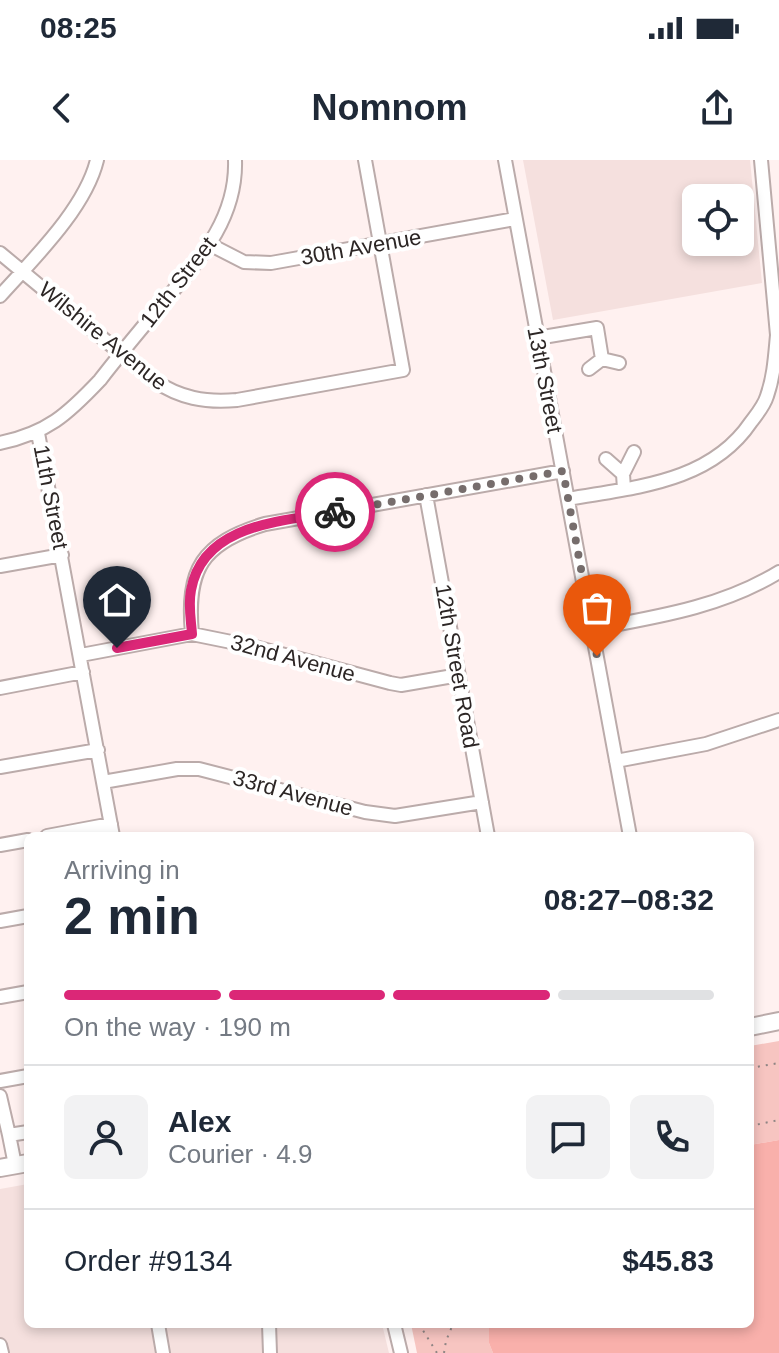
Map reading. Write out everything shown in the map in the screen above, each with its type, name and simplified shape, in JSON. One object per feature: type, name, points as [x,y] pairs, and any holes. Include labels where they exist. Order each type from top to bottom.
[{"type":"main road","points":[[754,1026],[779,1021]]},
{"type":"street","points":[[0,296],[69,214],[88,187],[97,160]]},
{"type":"street","name":"12th Street","points":[[38,433],[80,401],[211,245],[232,195],[235,160]]},
{"type":"street","points":[[365,160],[380,244]]},
{"type":"street","name":"13th Street","points":[[505,160],[629,832]]},
{"type":"street","points":[[568,499],[660,482],[708,464],[728,449],[773,401],[776,283],[761,160]]},
{"type":"street","name":"30th Avenue","points":[[211,245],[244,262],[258,263],[515,219]]},
{"type":"street","name":"Wilshire Avenue","points":[[0,253],[170,391],[212,402],[263,396],[403,370],[380,244]]},
{"type":"street","points":[[537,338],[597,328],[602,359]]},
{"type":"street","points":[[602,359],[619,363]]},
{"type":"street","points":[[589,369],[602,359]]},
{"type":"street","points":[[0,443],[38,433]]},
{"type":"street","name":"11th Street","points":[[38,433],[83,672]]},
{"type":"street","points":[[624,489],[623,474],[634,452]]},
{"type":"street","points":[[606,459],[623,474]]},
{"type":"street","points":[[192,634],[190,594],[197,572],[214,548],[237,532],[265,524],[563,471]]},
{"type":"street","name":"12th Street Road","points":[[426,495],[487,832]]},
{"type":"street","points":[[0,566],[62,555]]},
{"type":"street","points":[[592,629],[701,606],[733,595],[779,572]]},
{"type":"street","name":"32nd Avenue","points":[[81,655],[192,634],[401,685],[459,675]]},
{"type":"street","points":[[0,688],[83,672],[112,830],[90,832]]},
{"type":"street","points":[[616,761],[706,744],[779,720]]},
{"type":"street","points":[[0,767],[98,750]]},
{"type":"street","name":"33rd Avenue","points":[[103,782],[177,769],[199,769],[365,812],[395,816],[482,802]]},
{"type":"street","points":[[0,845],[24,841]]},
{"type":"street","points":[[0,921],[24,917]]},
{"type":"street","points":[[0,997],[24,993]]},
{"type":"street","points":[[0,1081],[24,1077]]},
{"type":"street","points":[[0,1096],[14,1165]]},
{"type":"street","points":[[9,1135],[24,1133]]},
{"type":"street","points":[[159,1328],[163,1353]]},
{"type":"street","points":[[269,1328],[270,1353]]},
{"type":"street","points":[[395,1328],[401,1353]]},
{"type":"street","points":[[383,1341],[397,1338]]},
{"type":"street","points":[[0,1345],[2,1353]]},
{"type":"path","points":[[754,1067],[779,1063]]},
{"type":"path","points":[[754,1125],[779,1120]]},
{"type":"path","points":[[421,1328],[437,1353]]},
{"type":"path","points":[[444,1353],[451,1328]]},
{"type":"shaded area","points":[[523,160],[750,160],[752,184],[682,184],[682,256],[754,256],[754,201],[762,283],[553,320]]},
{"type":"shaded area","points":[[779,1041],[779,1140],[754,1144],[754,1045]]},
{"type":"shaded area","points":[[779,1140],[779,1353],[493,1353],[489,1328],[754,1328],[754,1144]]},
{"type":"shaded area","points":[[24,1185],[24,1328],[383,1328],[389,1353],[0,1353],[0,1189]]},
{"type":"shaded area","points":[[412,1328],[489,1328],[493,1353],[417,1353]]},
{"type":"way so far","points":[[335,512],[563,471],[597,656]]},
{"type":"route","points":[[117,648],[192,634],[190,594],[197,572],[214,548],[237,532],[335,512]]}]
